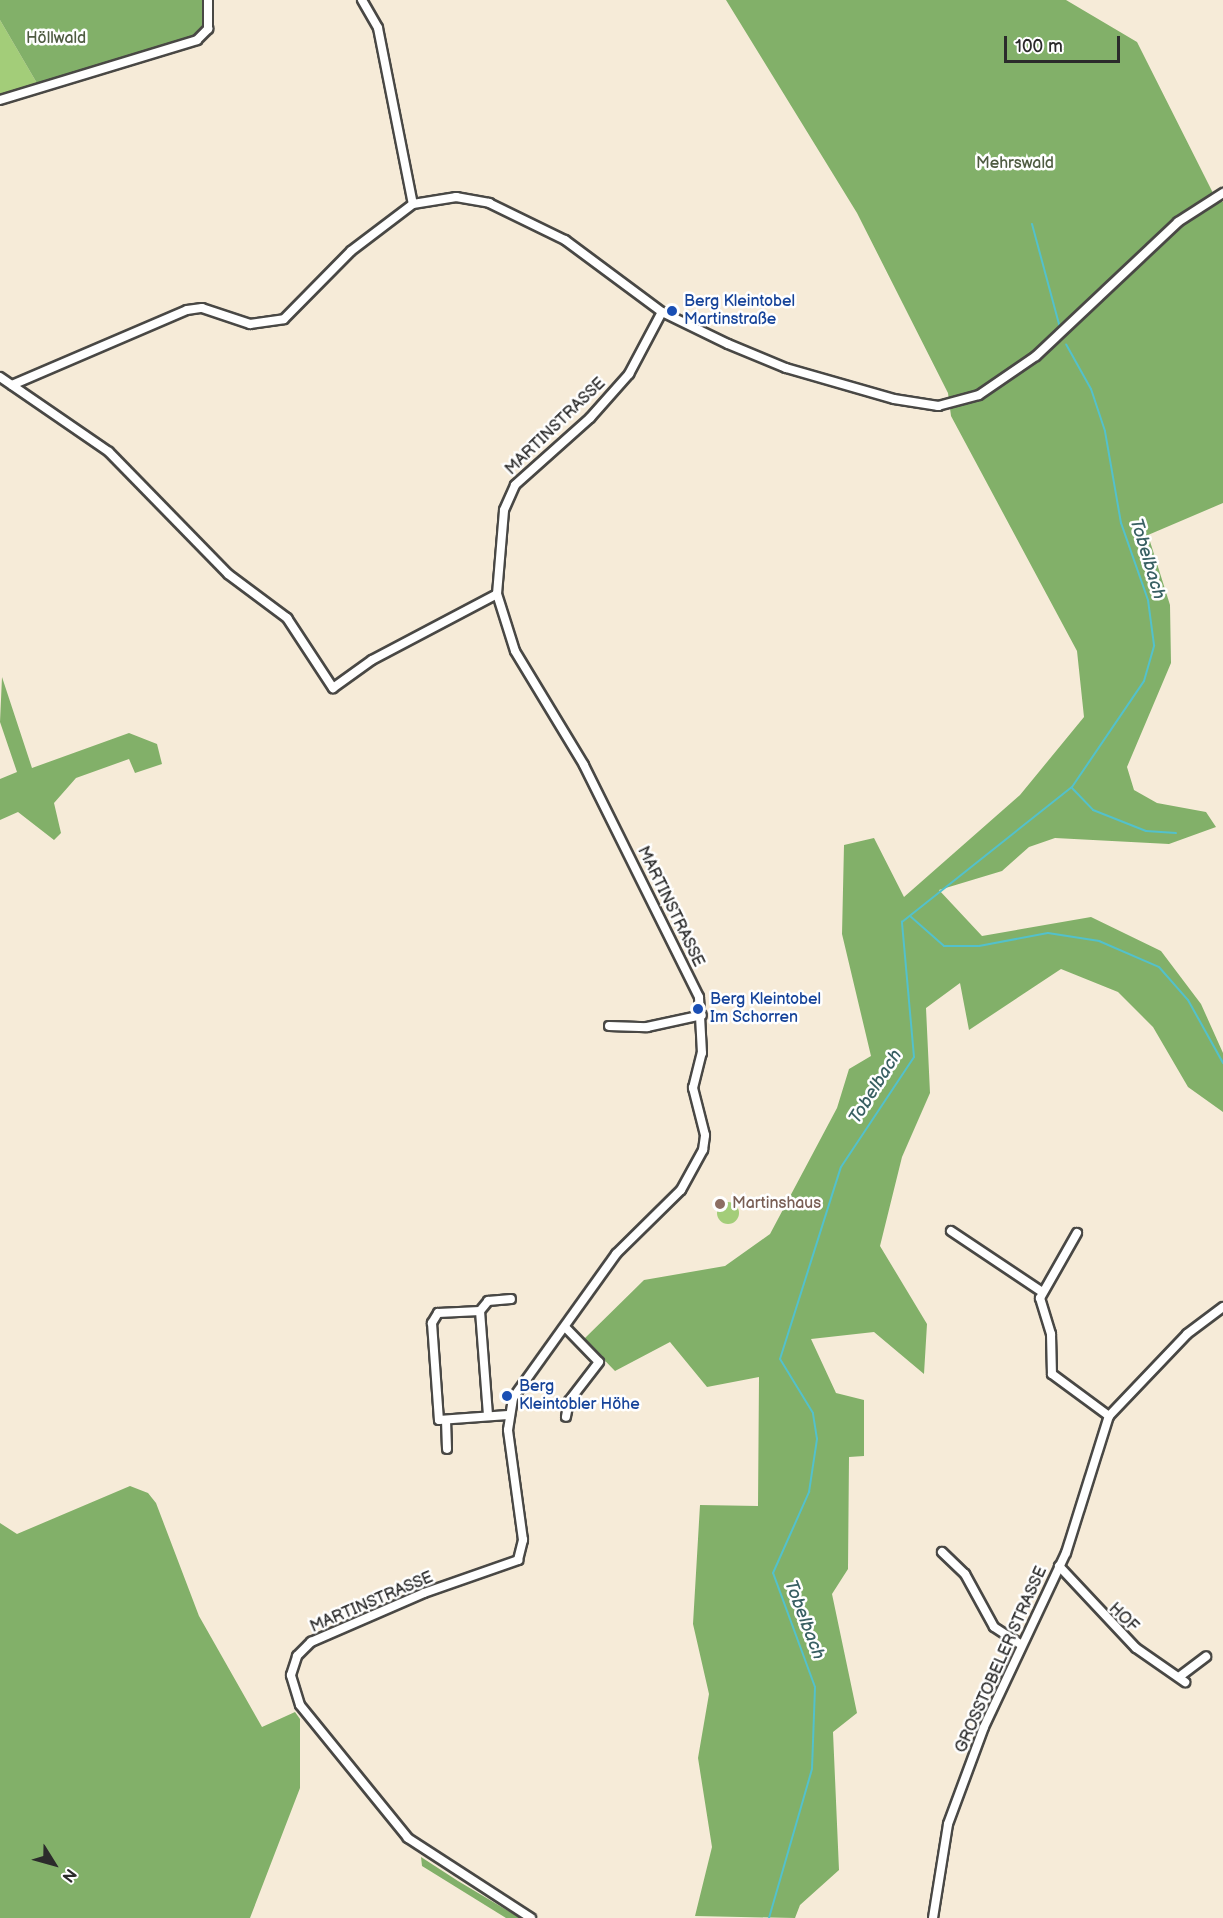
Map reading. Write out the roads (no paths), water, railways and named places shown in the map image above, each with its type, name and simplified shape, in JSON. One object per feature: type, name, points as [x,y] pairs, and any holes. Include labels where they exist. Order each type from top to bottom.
[{"type":"street","points":[[0,100],[197,40],[208,29],[208,0]]},
{"type":"street","points":[[362,0],[378,28],[413,204]]},
{"type":"street","points":[[12,385],[187,310],[202,308],[250,324],[284,319],[351,251],[413,204],[456,197],[508,211],[565,240],[662,312],[786,368],[894,399],[947,404],[979,395],[1036,356],[1178,222],[1223,193]]},
{"type":"street","name":"MARTINSTRASSE","points":[[531,1918],[417,1847],[300,1705],[292,1666],[311,1642],[424,1593],[518,1560],[524,1540],[508,1415],[520,1386],[566,1328],[616,1254],[681,1190],[703,1150],[693,1088],[702,1058],[702,1015],[699,997],[610,814],[515,651],[497,594],[504,510],[515,485],[590,418],[629,374],[662,312]]},
{"type":"street","points":[[0,377],[109,452],[228,574],[288,618],[333,688],[383,654],[497,594]]},
{"type":"street","points":[[609,1026],[647,1028],[702,1015]]},
{"type":"street","points":[[951,1231],[1042,1292]]},
{"type":"street","points":[[1077,1233],[1042,1292],[1052,1374],[1109,1416],[1187,1334],[1223,1308]]},
{"type":"street","points":[[488,1415],[480,1311],[488,1301],[510,1299]]},
{"type":"street","points":[[480,1311],[438,1313],[432,1323],[439,1420],[508,1415]]},
{"type":"street","points":[[566,1328],[599,1362],[569,1401],[566,1417]]},
{"type":"street","name":"GROSSTOBELER STRASSE","points":[[933,1918],[948,1824],[1020,1644],[1059,1566],[1109,1416]]},
{"type":"street","points":[[446,1420],[447,1449]]},
{"type":"street","points":[[942,1552],[965,1574],[994,1627],[1020,1644]]},
{"type":"street","name":"HOF","points":[[1059,1566],[1136,1648],[1182,1679],[1206,1657]]},
{"type":"waterway","name":"Tobelbach","points":[[1032,224],[1060,328]]},
{"type":"waterway","name":"Tobelbach","points":[[769,1918],[812,1769],[815,1687],[773,1573],[809,1492],[817,1439],[813,1413],[780,1359],[841,1167],[914,1057],[902,922],[1072,787],[1144,681],[1154,645],[1148,600],[1121,523],[1105,431],[1091,389],[1066,344]]},
{"type":"waterway","points":[[1072,788],[1093,810],[1146,831],[1176,833]]},
{"type":"waterway","points":[[910,916],[944,946],[979,946],[1048,933],[1099,941],[1159,967],[1188,1000],[1223,1063]]},
{"type":"place","name":"Berg Kleintobel Martinstraße","points":[[672,311]]},
{"type":"place","name":"Berg Kleintobel Im Schorren","points":[[698,1009]]},
{"type":"place","name":"Martinshaus","points":[[720,1204]]},
{"type":"place","name":"Berg Kleintobler Höhe","points":[[507,1396]]},
{"type":"park label","name":"Höllwald","points":[[56,39]]},
{"type":"park label","name":"Mehrswald","points":[[1015,164]]}]
